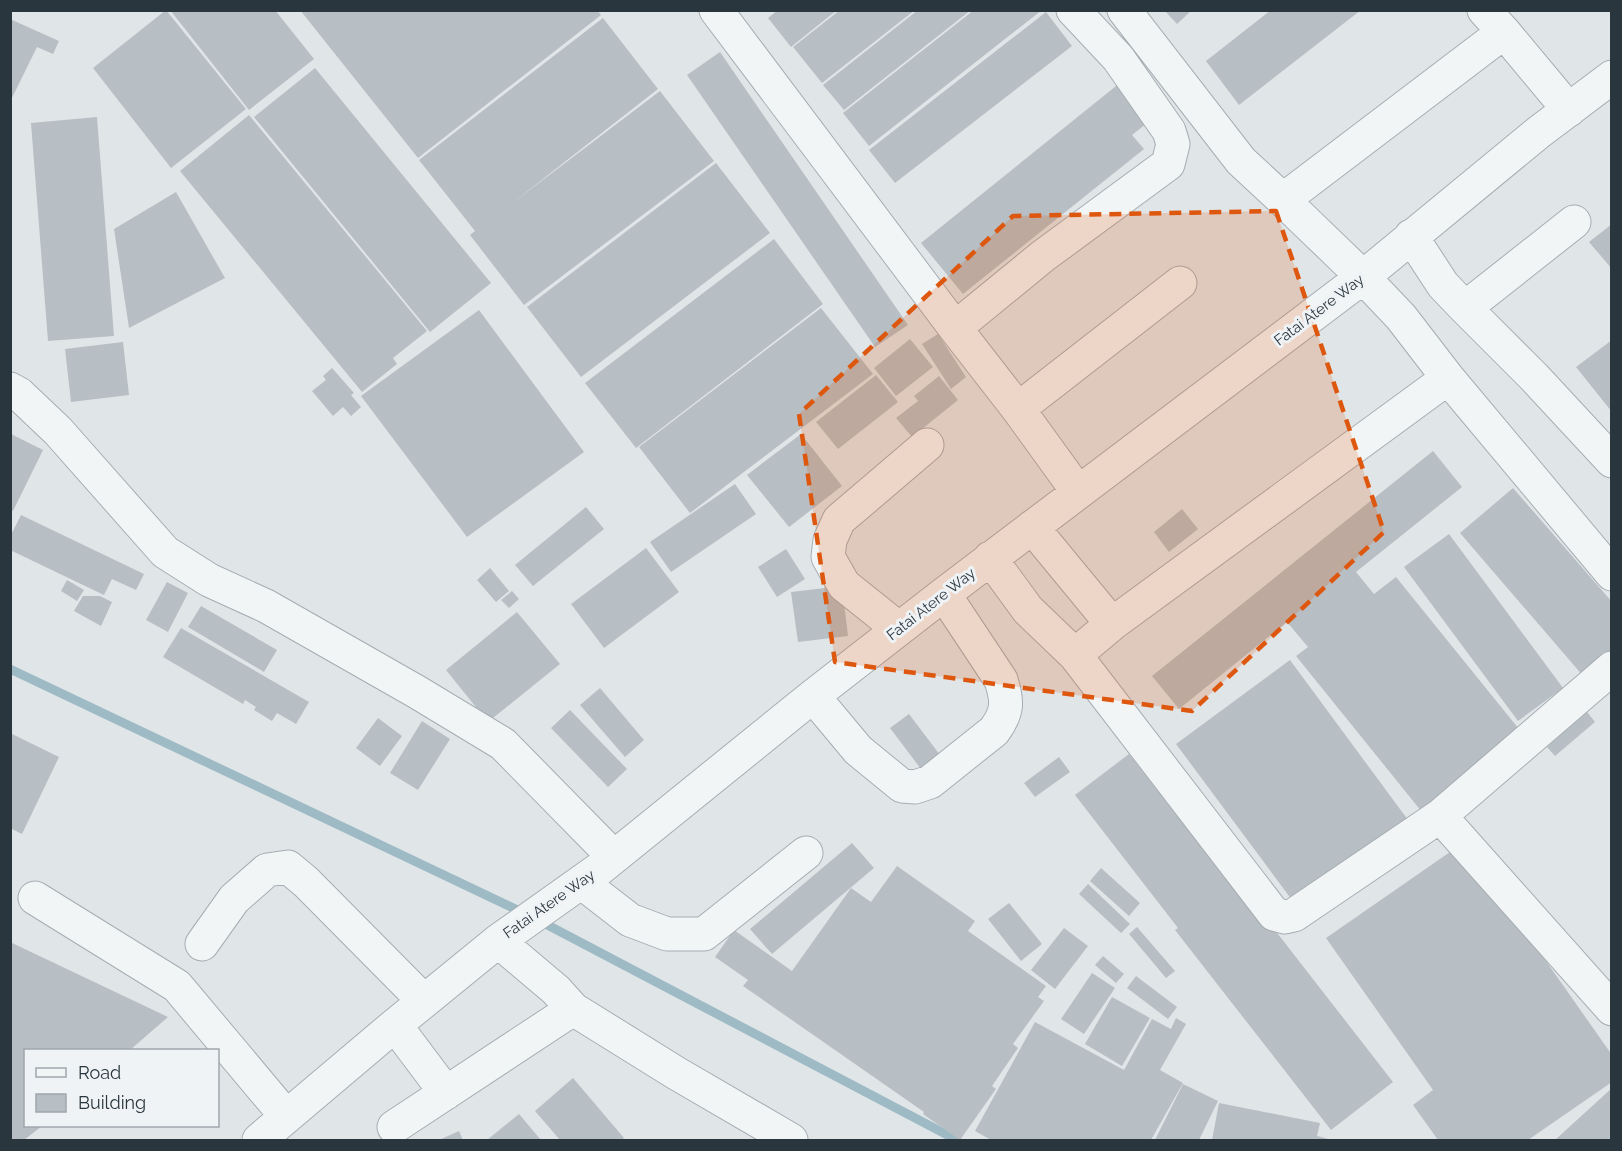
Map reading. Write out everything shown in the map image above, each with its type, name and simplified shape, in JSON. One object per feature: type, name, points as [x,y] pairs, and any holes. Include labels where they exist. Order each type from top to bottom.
[{"type":"street","points":[[716,10],[1018,409],[1078,492]]},
{"type":"street","points":[[955,328],[1042,256],[1167,164],[1173,144],[1169,131],[1118,58],[1073,10]]},
{"type":"street","points":[[1124,10],[1242,161],[1364,277],[1401,317],[1448,378],[1611,574]]},
{"type":"street","points":[[1284,200],[1494,21],[1569,110]]},
{"type":"street","name":"Fatai Atere Way","points":[[259,1140],[498,941],[614,857],[813,696],[990,558],[1364,277],[1539,132],[1611,78]]},
{"type":"street","points":[[1466,308],[1574,222]]},
{"type":"street","points":[[1412,236],[1443,285],[1534,377],[1611,461]]},
{"type":"street","points":[[1018,409],[1180,283]]},
{"type":"street","points":[[1075,655],[1112,624],[1448,378]]},
{"type":"street","points":[[10,388],[58,431],[165,552],[209,580],[266,606],[397,680],[503,744],[614,857]]},
{"type":"street","points":[[899,629],[844,585],[828,557],[830,540],[839,520],[927,445]]},
{"type":"street","points":[[1032,527],[1112,624]]},
{"type":"street","points":[[990,558],[1028,610],[1075,655],[1275,914],[1285,917],[1294,915],[1440,816],[1611,668]]},
{"type":"street","points":[[813,696],[858,750],[902,786],[915,787],[930,782],[994,731],[1006,709],[1006,695],[1001,680],[944,594]]},
{"type":"street","points":[[1440,816],[1611,1009]]},
{"type":"street","points":[[581,882],[630,920],[667,934],[704,934],[806,853]]},
{"type":"street","points":[[202,944],[234,899],[267,870],[288,867],[306,882],[424,1001]]},
{"type":"street","points":[[35,898],[177,986],[286,1116]]},
{"type":"street","points":[[498,941],[556,990],[573,1010],[791,1140]]},
{"type":"street","points":[[394,1127],[573,1010]]},
{"type":"street","points":[[395,1025],[446,1094]]},
{"type":"highlighted area","points":[[1276,211],[1384,532],[1192,711],[835,662],[799,414],[1013,216]]},
{"type":"building","points":[[166,10],[246,109],[171,168],[93,68]]},
{"type":"building","points":[[170,10],[275,10],[314,59],[249,110]]},
{"type":"building","points":[[300,10],[597,10],[601,15],[418,158]]},
{"type":"building","points":[[778,10],[837,10],[791,47],[768,18]]},
{"type":"building","points":[[840,10],[915,10],[822,83],[793,47]]},
{"type":"building","points":[[918,10],[971,10],[844,110],[823,85]]},
{"type":"building","points":[[974,10],[1042,10],[869,146],[843,113]]},
{"type":"building","points":[[1164,10],[1192,10],[1177,24]]},
{"type":"building","points":[[1271,10],[1361,10],[1239,105],[1206,61]]},
{"type":"building","points":[[1046,12],[1072,46],[895,183],[869,150]]},
{"type":"building","points":[[603,18],[658,89],[511,204],[660,91],[714,161],[524,305],[470,235],[475,231],[419,160]]},
{"type":"building","points":[[10,19],[59,41],[53,54],[37,47],[10,102]]},
{"type":"building","points":[[720,52],[908,325],[875,347],[687,75]]},
{"type":"building","points":[[315,68],[491,283],[430,332],[254,117]]},
{"type":"building","points":[[1121,82],[1151,120],[1132,135],[1144,149],[963,294],[921,243]]},
{"type":"building","points":[[249,115],[427,331],[393,358],[397,364],[362,392],[180,171]]},
{"type":"building","points":[[97,117],[114,336],[48,341],[31,123]]},
{"type":"building","points":[[716,163],[770,233],[581,377],[527,307]]},
{"type":"building","points":[[176,192],[225,278],[129,328],[114,229]]},
{"type":"building","points":[[1612,224],[1612,269],[1589,242]]},
{"type":"building","points":[[774,239],[823,304],[636,448],[585,383]]},
{"type":"building","points":[[821,308],[873,374],[690,513],[639,447]]},
{"type":"building","points":[[479,310],[584,452],[467,537],[361,396]]},
{"type":"building","points":[[938,334],[966,377],[951,389],[922,344]]},
{"type":"building","points":[[910,339],[933,367],[896,396],[874,368]]},
{"type":"building","points":[[1612,340],[1612,412],[1576,367]]},
{"type":"building","points":[[123,342],[129,395],[71,402],[65,349]]},
{"type":"building","points":[[332,368],[354,393],[351,395],[361,407],[351,416],[343,407],[333,416],[312,391],[326,380],[323,376]]},
{"type":"building","points":[[876,375],[898,402],[838,449],[816,422]]},
{"type":"building","points":[[939,376],[958,400],[912,437],[896,418],[918,401],[914,396]]},
{"type":"building","points":[[11,434],[43,450],[13,511],[10,510]]},
{"type":"building","points":[[801,434],[842,486],[789,527],[747,475]]},
{"type":"building","points":[[1433,451],[1462,487],[1356,572],[1374,594],[1396,577],[1523,734],[1422,812],[1296,656],[1308,647],[1287,622],[1179,709],[1152,676]]},
{"type":"building","points":[[735,484],[756,514],[671,572],[650,542]]},
{"type":"building","points":[[1513,488],[1612,602],[1612,654],[1584,677],[1460,533]]},
{"type":"building","points":[[586,507],[604,529],[533,586],[515,565]]},
{"type":"building","points":[[1182,509],[1198,529],[1169,552],[1154,532]]},
{"type":"building","points":[[21,515],[144,574],[136,590],[112,579],[104,595],[10,550],[10,537]]},
{"type":"building","points":[[1449,534],[1563,688],[1518,721],[1404,567]]},
{"type":"building","points":[[646,548],[679,592],[604,648],[571,604]]},
{"type":"building","points":[[786,549],[805,579],[777,597],[758,567]]},
{"type":"building","points":[[490,568],[509,591],[496,602],[477,580]]},
{"type":"building","points":[[67,580],[84,590],[77,601],[61,591]]},
{"type":"building","points":[[167,582],[188,593],[168,632],[146,620]]},
{"type":"building","points":[[842,586],[848,636],[798,642],[791,592]]},
{"type":"building","points":[[512,591],[519,599],[509,608],[501,600]]},
{"type":"building","points":[[83,596],[100,596],[112,602],[101,626],[74,611]]},
{"type":"building","points":[[201,606],[277,650],[264,672],[188,627]]},
{"type":"building","points":[[517,612],[560,664],[488,722],[446,670]]},
{"type":"building","points":[[181,628],[309,702],[296,724],[277,713],[272,721],[254,710],[256,707],[245,700],[243,704],[163,657]]},
{"type":"building","points":[[1290,660],[1411,824],[1292,900],[1176,744]]},
{"type":"building","points":[[600,688],[644,740],[625,757],[580,705]]},
{"type":"building","points":[[570,710],[627,769],[608,787],[551,728]]},
{"type":"building","points":[[1587,712],[1595,722],[1555,756],[1547,747]]},
{"type":"building","points":[[909,714],[940,755],[921,769],[890,728]]},
{"type":"building","points":[[378,718],[402,736],[380,766],[356,748]]},
{"type":"building","points":[[422,721],[450,739],[418,790],[390,773]]},
{"type":"building","points":[[10,733],[59,757],[22,834],[10,828]]},
{"type":"building","points":[[1129,754],[1237,893],[1243,889],[1393,1082],[1331,1130],[1175,930],[1178,928],[1075,795]]},
{"type":"building","points":[[1059,757],[1070,772],[1035,797],[1024,783]]},
{"type":"building","points":[[852,843],[874,868],[772,954],[750,929]]},
{"type":"building","points":[[1463,843],[1612,1055],[1612,1082],[1528,1140],[1438,1140],[1413,1105],[1433,1090],[1326,938]]},
{"type":"building","points":[[897,866],[975,921],[968,931],[1046,986],[1038,997],[1044,1001],[1013,1044],[1018,1048],[992,1086],[996,1089],[960,1140],[923,1114],[924,1112],[743,986],[748,980],[715,957],[734,930],[792,971],[851,888],[871,902]]},
{"type":"building","points":[[1101,868],[1140,903],[1129,916],[1090,881]]},
{"type":"building","points":[[1088,884],[1130,924],[1121,933],[1079,894]]},
{"type":"building","points":[[1009,903],[1042,944],[1021,961],[988,919]]},
{"type":"building","points":[[1137,927],[1175,971],[1166,978],[1129,934]]},
{"type":"building","points":[[1064,928],[1088,946],[1055,989],[1031,970]]},
{"type":"building","points":[[10,942],[168,1017],[131,1049],[24,1049],[24,1127],[41,1127],[24,1140],[10,1140]]},
{"type":"building","points":[[1103,956],[1124,974],[1116,983],[1095,965]]},
{"type":"building","points":[[1092,973],[1115,988],[1084,1034],[1061,1019]]},
{"type":"building","points":[[1136,976],[1177,1007],[1168,1019],[1127,988]]},
{"type":"building","points":[[1112,997],[1150,1018],[1122,1066],[1085,1044]]},
{"type":"building","points":[[1176,1018],[1186,1024],[1160,1070],[1183,1083],[1151,1140],[991,1140],[975,1131],[1035,1022],[1124,1070],[1152,1019],[1171,1029]]},
{"type":"building","points":[[573,1078],[624,1138],[622,1140],[560,1140],[535,1111]]},
{"type":"building","points":[[1183,1084],[1218,1101],[1199,1140],[1155,1140]]},
{"type":"building","points":[[1612,1088],[1612,1140],[1555,1140]]},
{"type":"building","points":[[1219,1103],[1320,1123],[1317,1136],[1332,1140],[1212,1140]]},
{"type":"building","points":[[519,1114],[541,1140],[487,1140]]},
{"type":"building","points":[[459,1131],[463,1140],[439,1140]]},
{"type":"waterway","points":[[10,669],[526,914]]},
{"type":"waterway","points":[[538,920],[957,1140]]}]
